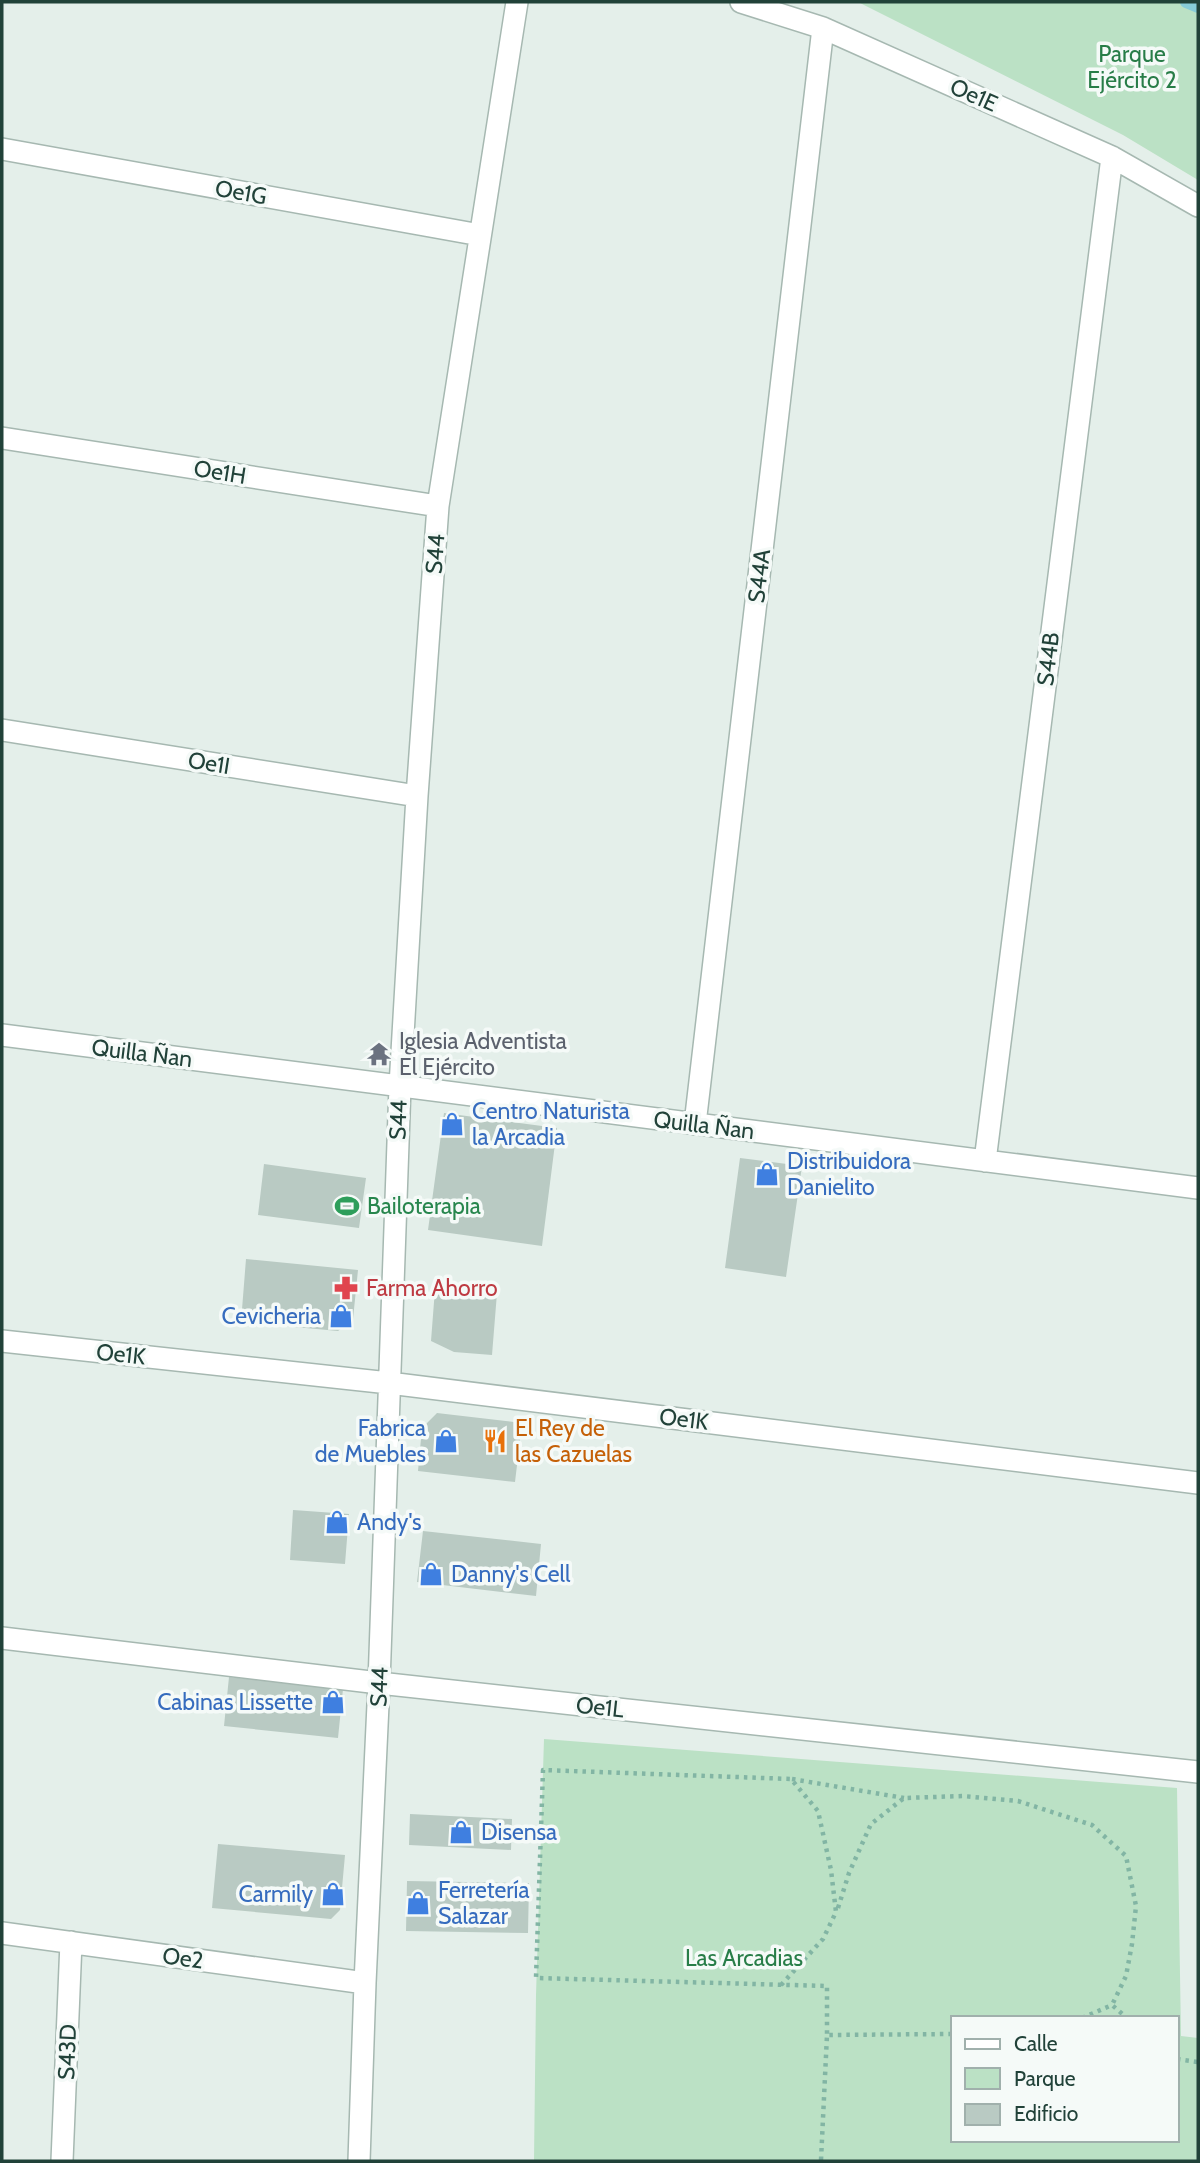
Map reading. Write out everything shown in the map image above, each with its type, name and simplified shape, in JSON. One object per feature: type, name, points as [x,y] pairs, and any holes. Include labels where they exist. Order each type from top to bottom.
[{"type":"street","name":"S44","points":[[359,2161],[400,1086],[438,506],[517,2]]},
{"type":"street","name":"Oe1E","points":[[741,2],[823,28],[1112,157],[1198,206]]},
{"type":"street","name":"S44A","points":[[695,1124],[823,28]]},
{"type":"street","name":"Oe1G","points":[[2,149],[480,234]]},
{"type":"street","name":"S44B","points":[[985,1161],[1112,157]]},
{"type":"street","name":"Oe1H","points":[[2,438],[438,506]]},
{"type":"street","name":"Oe1I","points":[[2,730],[417,796]]},
{"type":"street","name":"Quilla Ñan","points":[[2,1035],[1198,1188]]},
{"type":"street","name":"Oe1K","points":[[2,1341],[389,1383],[1198,1483]]},
{"type":"street","name":"Oe1L","points":[[2,1638],[379,1683],[1198,1772]]},
{"type":"street","name":"Oe2","points":[[2,1933],[365,1983]]},
{"type":"street","name":"S43D","points":[[62,2161],[71,1942]]},
{"type":"path","points":[[821,2160],[827,1986],[536,1978],[543,1770],[791,1779],[904,1798],[963,1796],[1018,1801],[1092,1825],[1126,1856],[1136,1906],[1126,1976],[1112,2005],[1087,2016]]},
{"type":"path","points":[[791,1779],[818,1811],[831,1870],[836,1912]]},
{"type":"path","points":[[781,1985],[823,1939],[871,1824],[904,1798]]},
{"type":"path","points":[[1112,2005],[1124,2016]]},
{"type":"path","points":[[827,2035],[951,2034]]},
{"type":"path","points":[[1179,2059],[1198,2062]]},
{"type":"green space","name":"Parque Ejército 2","points":[[858,2],[1178,2],[1198,12],[1198,180],[1123,135]]},
{"type":"green space","name":"Las Arcadias","points":[[544,1739],[1177,1788],[1181,2036],[1198,2038],[1198,2161],[534,2161]]},
{"type":"building","points":[[444,1113],[557,1128],[542,1246],[428,1230]]},
{"type":"building","points":[[740,1158],[802,1166],[786,1277],[725,1268]]},
{"type":"building","points":[[264,1164],[366,1178],[359,1228],[258,1215]]},
{"type":"building","points":[[246,1259],[358,1270],[353,1319],[338,1331],[241,1322]]},
{"type":"building","points":[[435,1289],[497,1293],[492,1355],[454,1352],[431,1341]]},
{"type":"building","points":[[437,1413],[522,1423],[515,1482],[418,1471],[422,1428]]},
{"type":"building","points":[[293,1510],[349,1514],[345,1564],[290,1560]]},
{"type":"building","points":[[423,1531],[541,1544],[536,1596],[417,1582]]},
{"type":"building","points":[[229,1677],[343,1689],[338,1738],[224,1726]]},
{"type":"building","name":"Disensa","points":[[410,1814],[512,1819],[511,1850],[409,1845]]},
{"type":"building","points":[[218,1844],[345,1855],[340,1910],[331,1919],[212,1908]]},
{"type":"building","points":[[407,1881],[529,1883],[528,1933],[406,1931]]},
{"type":"waterway","points":[[1186,2],[1198,7]]},
{"type":"place","name":"Iglesia Adventista El Ejército","points":[[379,1054]]},
{"type":"place","name":"Centro Naturista la Arcadia","points":[[452,1124]]},
{"type":"place","name":"Distribuidora Danielito","points":[[767,1174]]},
{"type":"place","name":"Bailoterapia","points":[[347,1206]]},
{"type":"place","name":"Farma Ahorro","points":[[346,1288]]},
{"type":"place","name":"Cevicheria","points":[[341,1316]]},
{"type":"place","name":"Fabrica de Muebles","points":[[446,1441]]},
{"type":"place","name":"El Rey de las Cazuelas","points":[[495,1441]]},
{"type":"place","name":"Andy's","points":[[337,1522]]},
{"type":"place","name":"Danny's Cell","points":[[431,1574]]},
{"type":"place","name":"Cabinas Lissette","points":[[333,1702]]},
{"type":"place","name":"Disensa","points":[[461,1832]]},
{"type":"place","name":"Carmily","points":[[333,1894]]},
{"type":"place","name":"Ferretería Salazar","points":[[418,1903]]}]
